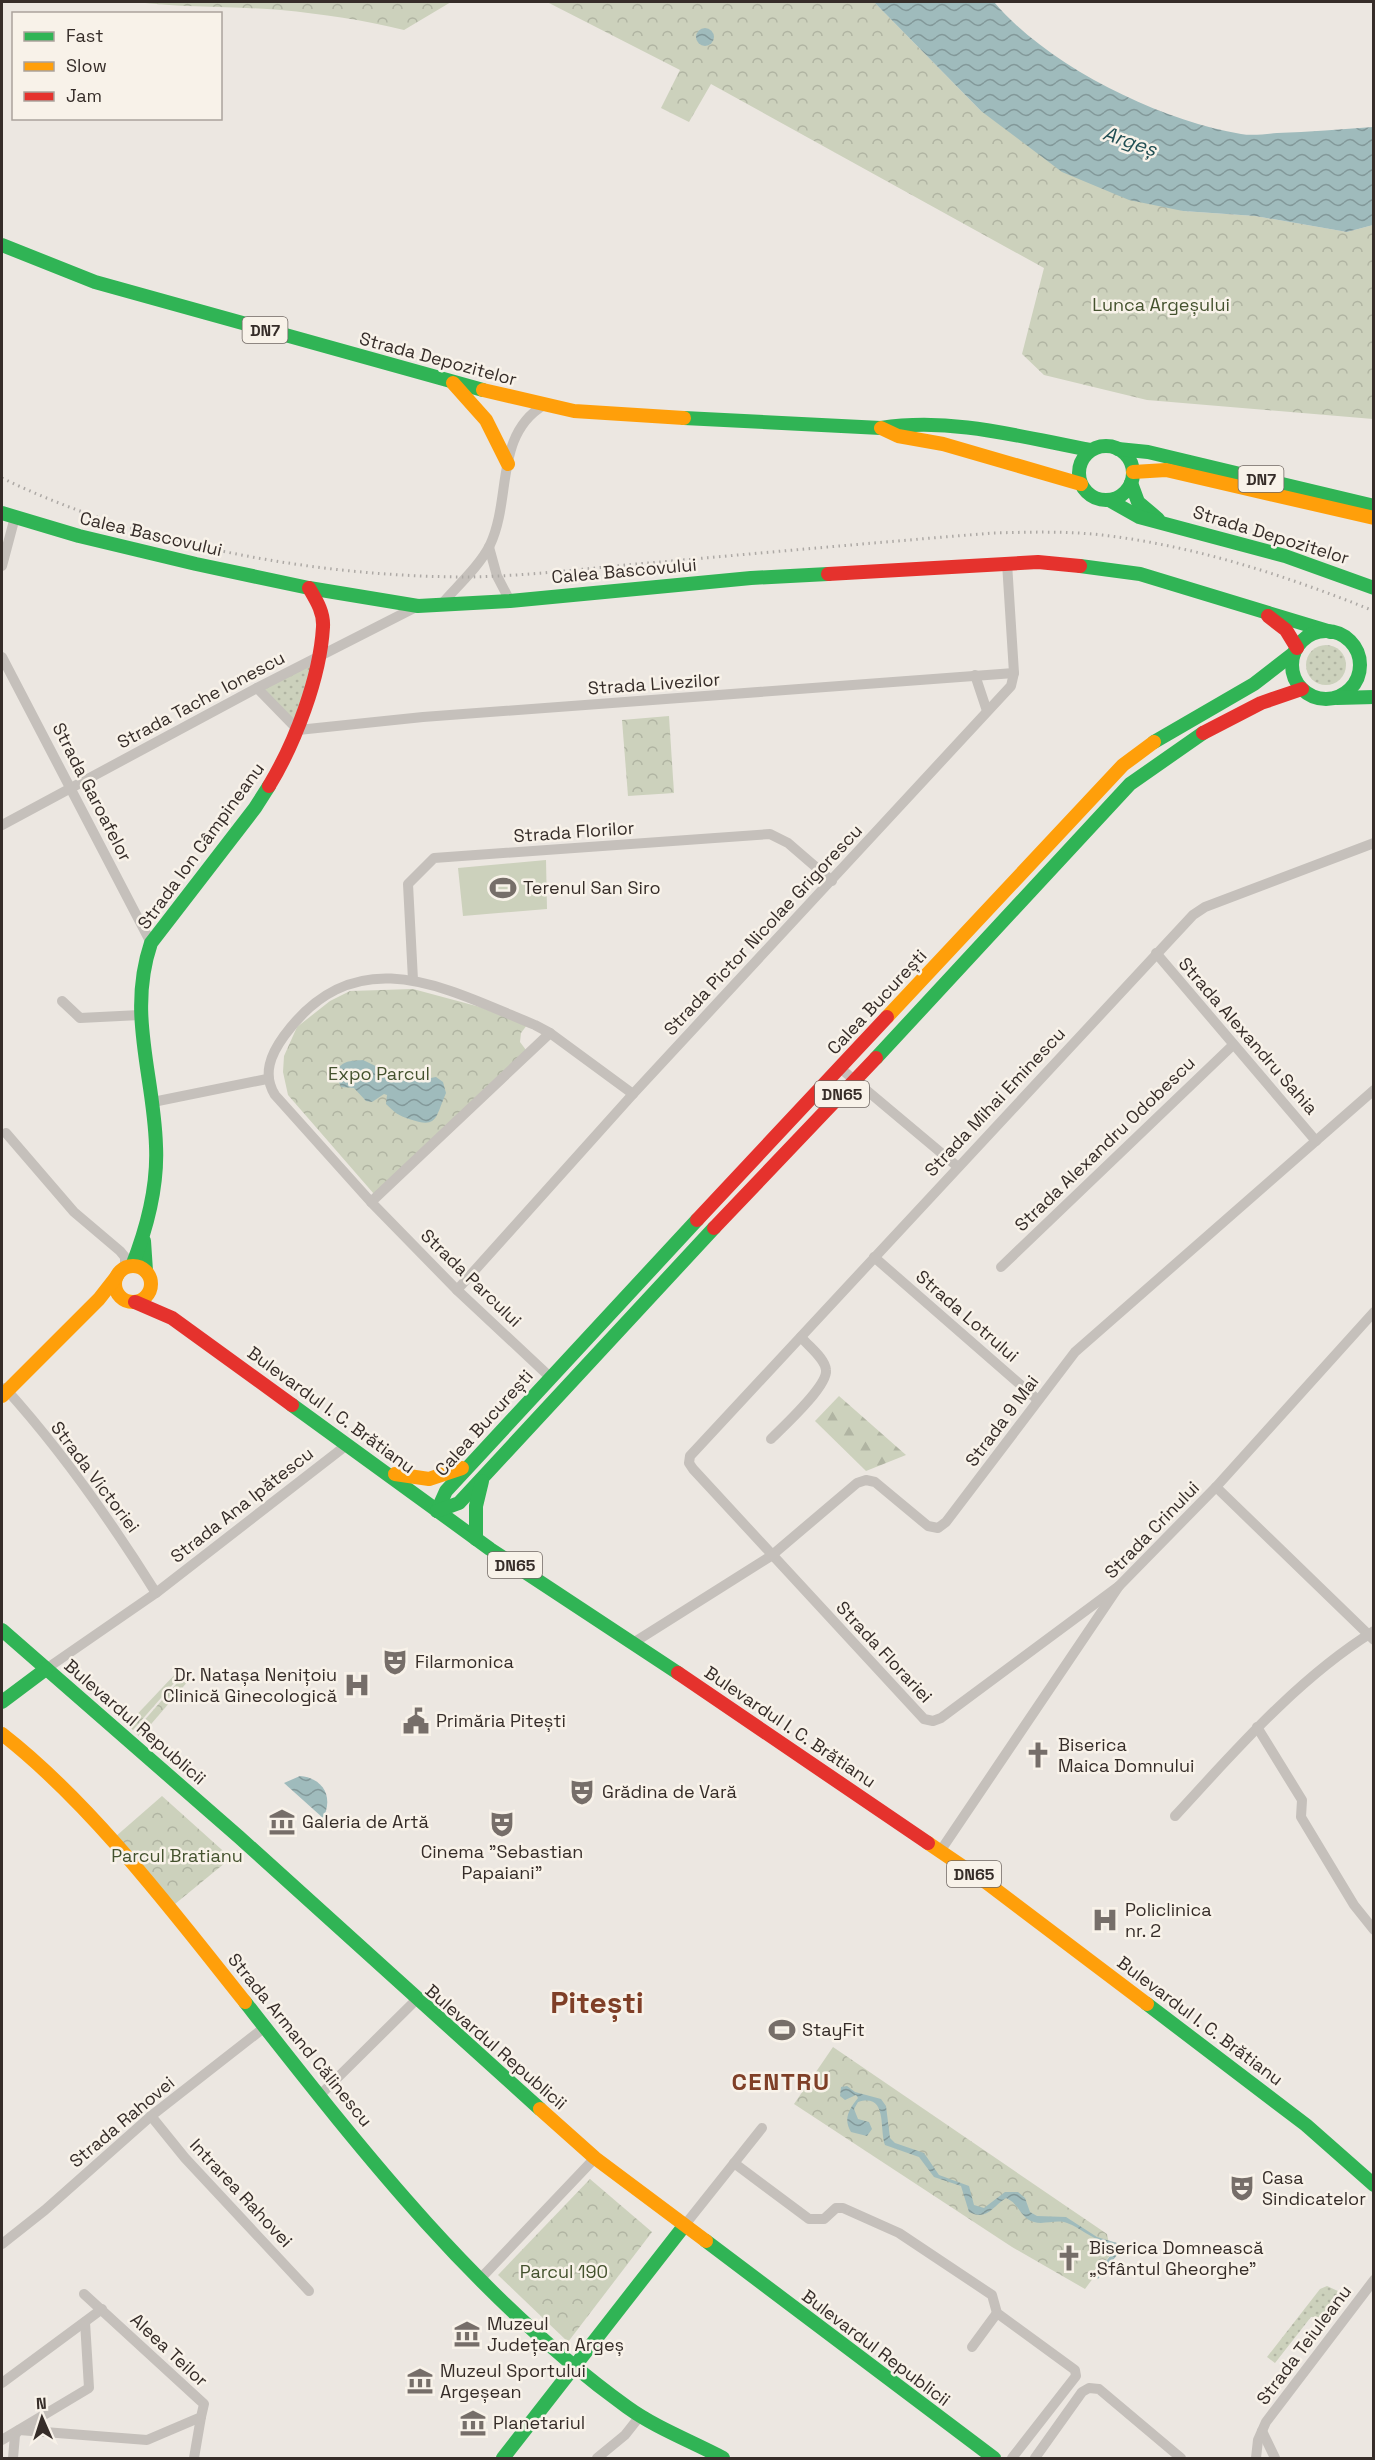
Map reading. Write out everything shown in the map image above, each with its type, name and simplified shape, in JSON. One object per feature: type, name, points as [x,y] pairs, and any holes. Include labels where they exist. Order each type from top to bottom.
[{"type":"main road","name":"Strada Depozitelor","points":[[2,245],[95,282],[452,382],[574,411],[881,428],[900,423],[951,426],[1090,450]]},
{"type":"main road","points":[[452,382],[486,418],[508,464]]},
{"type":"main road","name":"Strada Depozitelor","points":[[881,428],[898,436],[942,444],[1081,484]]},
{"type":"main road","name":"DN7","points":[[1090,450],[1104,446],[1148,452],[1374,506]]},
{"type":"main road","points":[[1109,500],[1123,495],[1132,477],[1129,458],[1118,448]]},
{"type":"main road","points":[[1081,484],[1078,469],[1090,450]]},
{"type":"main road","name":"Strada Depozitelor","points":[[1158,519],[1138,502],[1132,477],[1166,470],[1374,518]]},
{"type":"main road","name":"DN7","points":[[1081,484],[1092,497],[1109,500]]},
{"type":"main road","name":"Strada Depozitelor","points":[[1109,500],[1127,513],[1158,519],[1299,560],[1374,588]]},
{"type":"main road","name":"Calea Bascovului","points":[[8,515],[88,538],[309,588],[418,606],[510,601],[751,578],[1008,563],[1064,563],[1140,574],[1331,632]]},
{"type":"main road","name":"Strada Ion Câmpineanu","points":[[146,1271],[144,1238],[156,1171],[153,1102],[140,1015],[140,980],[151,944],[260,801],[283,764],[298,730],[317,657],[322,616],[309,588]]},
{"type":"main road","name":"Calea Bascovului","points":[[1255,610],[1278,623],[1295,651]]},
{"type":"main road","points":[[1337,698],[1355,683],[1360,672],[1360,660],[1348,639],[1331,632],[1312,634],[1295,651],[1293,672],[1302,689],[1318,698],[1337,698],[1374,697]]},
{"type":"main road","name":"Calea București","points":[[437,1511],[446,1491],[549,1377],[1124,765],[1170,733],[1275,670],[1295,651]]},
{"type":"main road","points":[[1360,660],[1374,667]]},
{"type":"main road","name":"Calea București","points":[[437,1511],[459,1503],[1139,777],[1253,705],[1278,694],[1302,689]]},
{"type":"main road","name":"Strada Ion Câmpineanu","points":[[3,1391],[99,1299],[125,1270],[144,1238]]},
{"type":"main road","points":[[99,1299],[130,1301],[145,1298],[151,1289],[150,1276],[146,1271],[125,1270],[118,1293],[130,1301]]},
{"type":"main road","name":"Bulevardul I. C. Brătianu","points":[[151,1289],[172,1318]]},
{"type":"main road","name":"Bulevardul I. C. Brătianu","points":[[130,1301],[172,1318],[476,1539],[941,1850],[1240,2073],[1306,2125],[1374,2185]]},
{"type":"main road","points":[[384,1470],[423,1480],[449,1475],[471,1463]]},
{"type":"main road","name":"DN65","points":[[476,1539],[476,1506],[485,1473]]},
{"type":"main road","name":"Bulevardul Republicii","points":[[2,1630],[239,1838],[416,2000],[595,2158],[994,2458]]},
{"type":"main road","points":[[2,1702],[46,1669]]},
{"type":"main road","name":"Strada Armand Călinescu","points":[[2,1734],[38,1765],[130,1860],[320,2096],[397,2187],[481,2278],[574,2367],[640,2416],[723,2458]]},
{"type":"main road","points":[[503,2458],[684,2226]]},
{"type":"street","points":[[440,606],[489,547],[504,494],[513,438],[528,416],[544,405]]},
{"type":"street","points":[[2,566],[8,515]]},
{"type":"street","points":[[489,547],[497,576],[510,601]]},
{"type":"street","points":[[1008,563],[1014,673]]},
{"type":"street","name":"Strada Tache Ionescu","points":[[2,825],[257,688],[418,606]]},
{"type":"street","name":"Strada Garoafelor","points":[[2,657],[151,944]]},
{"type":"street","name":"Strada Livezilor","points":[[298,730],[423,717],[1014,673]]},
{"type":"street","name":"Strada Pictor Nicolae Grigorescu","points":[[457,1290],[633,1094],[1011,686],[1014,673]]},
{"type":"street","points":[[975,675],[987,711]]},
{"type":"street","points":[[257,688],[298,730]]},
{"type":"street","name":"Strada Florilor","points":[[413,980],[408,884],[434,858],[770,834],[788,843],[831,881]]},
{"type":"street","name":"Strada Mihai Eminescu","points":[[690,1456],[1156,953],[1198,911],[1374,843]]},
{"type":"street","name":"Strada Alexandru Sahia","points":[[1156,953],[1316,1141]]},
{"type":"street","points":[[153,1102],[267,1079],[271,1059],[278,1044],[312,1004],[329,992],[351,982],[413,980],[439,986],[550,1033],[633,1094]]},
{"type":"street","points":[[62,1000],[80,1017],[140,1015]]},
{"type":"street","points":[[371,1202],[550,1033]]},
{"type":"street","name":"Strada Alexandru Odobescu","points":[[1001,1267],[1233,1045]]},
{"type":"street","points":[[840,1068],[958,1167]]},
{"type":"street","name":"Strada Parcului","points":[[267,1079],[275,1095],[371,1202],[457,1290],[549,1377]]},
{"type":"street","name":"Strada 9 Mai","points":[[633,1643],[771,1556],[856,1483],[866,1480],[875,1482],[928,1526],[938,1528],[946,1522],[1075,1352],[1374,1090]]},
{"type":"street","points":[[6,1134],[74,1212],[120,1251],[125,1257],[125,1270]]},
{"type":"street","name":"Strada Lotrului","points":[[874,1257],[1038,1400]]},
{"type":"street","name":"Strada Crinului","points":[[941,1850],[1119,1586],[1216,1487],[1374,1312]]},
{"type":"street","points":[[771,1439],[810,1398],[824,1380],[827,1371],[824,1363],[801,1337]]},
{"type":"street","name":"Strada Victoriei","points":[[3,1391],[79,1478],[121,1536],[156,1593]]},
{"type":"street","name":"Strada Ana Ipătescu","points":[[46,1669],[156,1593],[348,1444]]},
{"type":"street","name":"Strada Florariei","points":[[690,1456],[688,1463],[693,1469],[924,1719],[933,1721],[941,1718],[1119,1586]]},
{"type":"street","points":[[1175,1816],[1257,1728],[1326,1667],[1372,1635],[1216,1487]]},
{"type":"street","points":[[1257,1728],[1302,1800],[1300,1817],[1354,1905],[1374,1930]]},
{"type":"street","points":[[320,2096],[416,2000]]},
{"type":"street","name":"Strada Rahovei","points":[[2,2244],[45,2210],[151,2116],[265,2027]]},
{"type":"street","name":"Intrarea Rahovei","points":[[151,2116],[185,2158],[309,2291]]},
{"type":"street","points":[[684,2226],[762,2128]]},
{"type":"street","points":[[481,2278],[595,2158]]},
{"type":"street","points":[[734,2163],[809,2219],[824,2219],[836,2208],[843,2208],[899,2233],[992,2295],[997,2313],[1077,2373],[1012,2458]]},
{"type":"street","name":"Strada Teiuleanu","points":[[1256,2458],[1262,2431],[1270,2416],[1374,2280]]},
{"type":"street","name":"Aleea Teilor","points":[[84,2294],[204,2404],[194,2458]]},
{"type":"street","points":[[2,2383],[102,2309]]},
{"type":"street","points":[[972,2347],[997,2313]]},
{"type":"street","points":[[2,2440],[89,2388],[85,2322]]},
{"type":"street","points":[[1035,2458],[1082,2392],[1089,2388],[1099,2389],[1181,2458]]},
{"type":"street","points":[[597,2458],[626,2435],[640,2416]]},
{"type":"street","name":"Aleea Teilor","points":[[19,2430],[147,2440],[201,2417]]},
{"type":"street","points":[[13,2458],[15,2435],[19,2430]]},
{"type":"street","points":[[1262,2431],[1275,2458]]},
{"type":"green space","points":[[135,2],[451,2],[404,30],[327,15]]},
{"type":"green space","name":"Lunca Argeșului","points":[[547,2],[874,2],[981,111],[1183,211],[1255,216],[1347,232],[1373,225],[1373,419],[1147,400],[1044,375],[1022,354],[1044,268],[711,84],[689,122],[661,108],[680,70]]},
{"type":"green space","points":[[1326,645],[1340,651],[1346,665],[1340,679],[1326,685],[1312,679],[1306,665],[1312,651]]},
{"type":"green space","points":[[317,657],[298,730],[257,688]]},
{"type":"green space","points":[[669,716],[674,793],[628,796],[622,720]]},
{"type":"green space","name":"Terenul San Siro","points":[[546,860],[547,909],[463,916],[458,868]]},
{"type":"green space","name":"Expo Parcul","points":[[413,989],[480,1007],[527,1025],[521,1033],[520,1042],[526,1050],[374,1194],[288,1095],[283,1072],[284,1056],[297,1027],[330,1001],[350,991]]},
{"type":"green space","points":[[839,1396],[906,1455],[866,1471],[815,1421]]},
{"type":"green space","points":[[179,1670],[182,1674],[133,1730],[127,1725]]},
{"type":"green space","points":[[184,1675],[189,1680],[140,1737],[134,1732]]},
{"type":"green space","name":"Parcul Bratianu","points":[[162,1796],[231,1858],[175,1904],[115,1837]]},
{"type":"green space","points":[[833,2047],[1107,2234],[1111,2254],[1085,2289],[1012,2247],[794,2104]]},
{"type":"green space","name":"Parcul 190","points":[[590,2179],[652,2232],[568,2342],[498,2275]]},
{"type":"green space","points":[[1327,2286],[1340,2292],[1337,2306],[1323,2317],[1311,2317],[1275,2363],[1267,2357],[1320,2289]]},
{"type":"water","name":"Argeș","points":[[874,2],[994,2],[1044,48],[1074,68],[1141,103],[1209,127],[1250,135],[1373,127],[1373,225],[1347,232],[1255,216],[1183,211],[1129,200],[1062,172],[981,111]]},
{"type":"water","points":[[701,28],[709,28],[714,33],[712,44],[701,46],[696,41],[696,33]]},
{"type":"water","points":[[363,1060],[386,1071],[394,1079],[408,1081],[436,1077],[443,1082],[446,1093],[434,1119],[425,1123],[405,1118],[386,1104],[387,1095],[384,1094],[372,1102],[366,1101],[354,1088],[341,1087],[335,1073],[340,1066],[347,1062]]},
{"type":"water","points":[[300,1776],[315,1780],[324,1790],[327,1803],[323,1818],[284,1783]]},
{"type":"water","points":[[847,2086],[855,2092],[881,2099],[886,2106],[890,2138],[895,2143],[924,2153],[939,2175],[969,2186],[974,2205],[984,2208],[1005,2192],[1018,2192],[1025,2198],[1030,2212],[1037,2216],[1066,2217],[1097,2237],[1117,2243],[1117,2255],[1098,2279],[1095,2275],[1111,2255],[1105,2242],[1067,2223],[1038,2223],[1029,2220],[1014,2203],[1006,2198],[985,2214],[969,2212],[961,2186],[934,2177],[919,2157],[885,2145],[880,2114],[874,2103],[858,2102],[854,2109],[858,2119],[869,2122],[872,2129],[867,2136],[851,2132],[847,2118],[858,2098],[856,2095],[845,2100],[840,2096],[841,2087]]},
{"type":"railway","points":[[2,478],[111,522],[170,539],[230,553],[351,571],[411,575],[493,576],[993,533],[1075,533],[1137,540],[1241,564],[1374,611]]},
{"type":"traffic: fast","points":[[2,245],[95,282],[483,390]]},
{"type":"traffic: fast","points":[[684,418],[881,428],[908,425],[960,427],[1012,434],[1090,450]]},
{"type":"traffic: fast","points":[[1101,446],[1111,446],[1121,450],[1129,458],[1133,473],[1129,488],[1121,496],[1111,500],[1101,500],[1091,496],[1083,488],[1079,478],[1079,468],[1083,458],[1091,450],[1101,446]]},
{"type":"traffic: fast","points":[[1118,449],[1148,452],[1374,506]]},
{"type":"traffic: fast","points":[[1131,483],[1138,502],[1158,519]]},
{"type":"traffic: fast","points":[[1109,500],[1139,517],[1285,556],[1374,588]]},
{"type":"traffic: fast","points":[[2,513],[79,536],[196,564],[309,588],[418,606],[510,601],[751,578],[828,574]]},
{"type":"traffic: fast","points":[[1080,566],[1140,574],[1331,632]]},
{"type":"traffic: fast","points":[[1326,631],[1339,634],[1350,641],[1357,652],[1360,665],[1357,678],[1350,689],[1339,696],[1326,699],[1313,696],[1302,689],[1295,678],[1292,665],[1295,652],[1302,641],[1313,634],[1326,631]]},
{"type":"traffic: fast","points":[[1154,742],[1254,684],[1294,653]]},
{"type":"traffic: fast","points":[[1337,698],[1374,697]]},
{"type":"traffic: fast","points":[[876,1058],[1130,784],[1203,733]]},
{"type":"traffic: fast","points":[[132,1266],[150,1208],[156,1162],[141,995],[144,969],[151,943],[255,808],[269,786]]},
{"type":"traffic: fast","points":[[437,1511],[446,1491],[697,1220]]},
{"type":"traffic: fast","points":[[437,1511],[459,1503],[714,1228]]},
{"type":"traffic: fast","points":[[144,1241],[146,1271]]},
{"type":"traffic: fast","points":[[292,1405],[490,1549],[678,1673]]},
{"type":"traffic: fast","points":[[476,1539],[476,1506],[482,1481]]},
{"type":"traffic: fast","points":[[2,1630],[239,1837],[540,2109]]},
{"type":"traffic: fast","points":[[2,1702],[46,1669]]},
{"type":"traffic: fast","points":[[245,2002],[376,2165],[422,2218],[520,2318],[572,2364],[638,2415],[723,2458]]},
{"type":"traffic: fast","points":[[1147,2004],[1306,2125],[1374,2185]]},
{"type":"traffic: fast","points":[[503,2458],[684,2226]]},
{"type":"traffic: fast","points":[[706,2241],[994,2458]]},
{"type":"traffic: slow","points":[[453,383],[486,420],[508,464]]},
{"type":"traffic: slow","points":[[483,390],[574,411],[684,418]]},
{"type":"traffic: slow","points":[[881,428],[898,436],[943,444],[1081,484]]},
{"type":"traffic: slow","points":[[1133,472],[1166,470],[1374,518]]},
{"type":"traffic: slow","points":[[887,1017],[1123,765],[1154,742]]},
{"type":"traffic: slow","points":[[133,1266],[146,1271],[151,1284],[146,1297],[133,1302],[120,1297],[115,1284],[120,1271],[133,1266]]},
{"type":"traffic: slow","points":[[2,1396],[99,1299],[117,1276]]},
{"type":"traffic: slow","points":[[395,1474],[429,1479],[462,1468]]},
{"type":"traffic: slow","points":[[2,1734],[35,1762],[100,1826],[161,1897],[245,2002]]},
{"type":"traffic: slow","points":[[928,1843],[987,1883],[1147,2004]]},
{"type":"traffic: slow","points":[[540,2109],[595,2158],[706,2241]]},
{"type":"traffic: jam","points":[[828,574],[1038,562],[1080,566]]},
{"type":"traffic: jam","points":[[269,786],[297,730],[317,667],[323,622],[319,606],[309,588]]},
{"type":"traffic: jam","points":[[1268,616],[1286,630],[1297,648]]},
{"type":"traffic: jam","points":[[1203,733],[1261,703],[1302,689]]},
{"type":"traffic: jam","points":[[697,1220],[887,1017]]},
{"type":"traffic: jam","points":[[714,1228],[876,1058]]},
{"type":"traffic: jam","points":[[135,1302],[172,1318],[292,1405]]},
{"type":"traffic: jam","points":[[678,1673],[928,1843]]},
{"type":"place","name":"Terenul San Siro","points":[[503,888]]},
{"type":"place","name":"Filarmonica","points":[[395,1662]]},
{"type":"place","name":"Dr. Natașa Nenițoiu Clinică Ginecologică","points":[[357,1685]]},
{"type":"place","name":"Primăria Pitești","points":[[416,1721]]},
{"type":"place","name":"Biserica Maica Domnului","points":[[1038,1755]]},
{"type":"place","name":"Grădina de Vară","points":[[582,1792]]},
{"type":"place","name":"Galeria de Artă","points":[[282,1822]]},
{"type":"place","name":"Cinema \"Sebastian Papaiani\"","points":[[502,1824]]},
{"type":"place","name":"Policlinica nr. 2","points":[[1105,1920]]},
{"type":"place","name":"StayFit","points":[[782,2030]]},
{"type":"place","name":"Casa Sindicatelor","points":[[1242,2188]]},
{"type":"place","name":"Biserica Domnească „Sfântul Gheorghe”","points":[[1069,2258]]},
{"type":"place","name":"Muzeul Județean Argeș","points":[[467,2334]]},
{"type":"place","name":"Muzeul Sportului Argeșean","points":[[420,2381]]},
{"type":"place","name":"Planetariul","points":[[473,2423]]},
{"type":"district","name":"Pitești","points":[[597,2003]]},
{"type":"district","name":"CENTRU","points":[[781,2082]]}]
